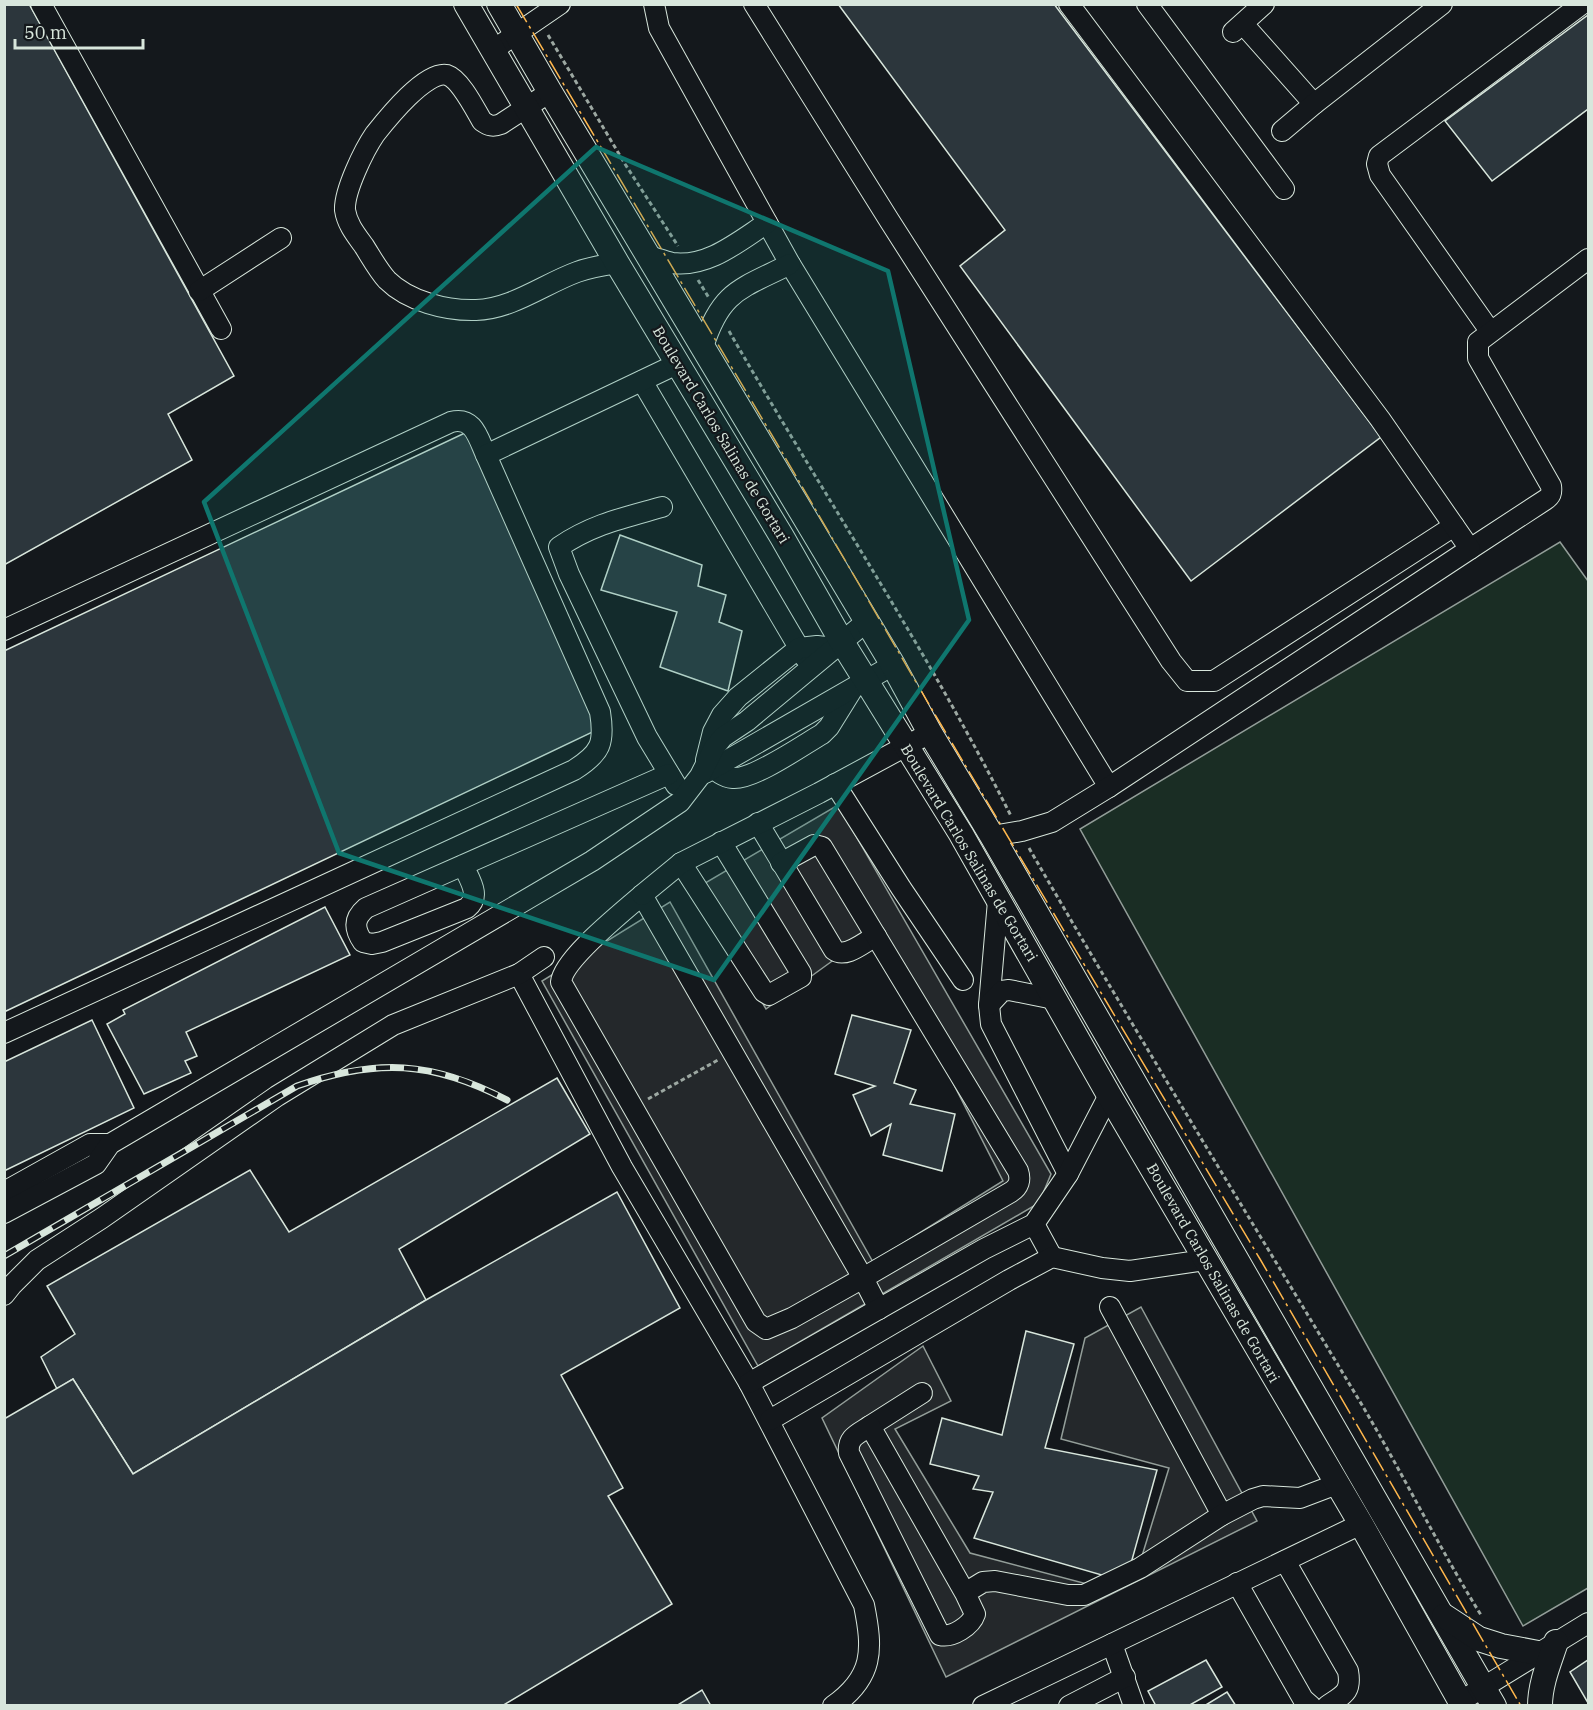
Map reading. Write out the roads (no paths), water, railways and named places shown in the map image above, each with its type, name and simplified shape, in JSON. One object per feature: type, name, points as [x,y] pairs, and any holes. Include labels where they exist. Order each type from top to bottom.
[{"type":"main road","name":"Boulevard Carlos Salinas de Gortari","points":[[466,4],[679,363],[859,685],[905,746],[961,834],[1109,1095],[1361,1524],[1462,1703]]},
{"type":"main road","name":"Boulevard Carlos Salinas de Gortari","points":[[500,4],[992,836],[1489,1697]]},
{"type":"main road","points":[[1441,1614],[1479,1639],[1501,1646],[1547,1648],[1540,1706]]},
{"type":"street","points":[[41,4],[220,329]]},
{"type":"street","points":[[493,50],[560,4]]},
{"type":"street","points":[[654,4],[659,28],[790,264],[1109,787]]},
{"type":"street","points":[[754,4],[908,250],[1165,651],[1187,681],[1214,681],[1454,526]]},
{"type":"street","points":[[1070,4],[1380,419],[1470,549]]},
{"type":"street","points":[[1147,4],[1284,189]]},
{"type":"street","points":[[1264,4],[1238,28],[1314,104]]},
{"type":"street","points":[[1282,131],[1442,4]]},
{"type":"street","points":[[1490,331],[1380,175],[1377,164],[1379,156],[1582,4]]},
{"type":"street","points":[[550,92],[501,124],[488,126],[482,121],[458,82],[442,74],[430,79],[409,95],[375,135],[360,161],[345,209],[349,225],[386,278],[400,292],[426,302],[457,309],[493,308],[577,272],[618,263]]},
{"type":"street","points":[[649,256],[673,263],[688,263],[715,256],[767,223]]},
{"type":"street","points":[[199,291],[281,238]]},
{"type":"street","points":[[992,836],[1020,832],[1052,822],[1109,787],[1550,496],[1551,486],[1478,358],[1478,342],[1588,259]]},
{"type":"street","points":[[703,347],[717,312],[734,292],[790,264]]},
{"type":"street","points":[[486,455],[679,363]]},
{"type":"street","points":[[642,381],[811,668]]},
{"type":"street","points":[[4,630],[451,422],[460,420],[467,422],[475,431],[600,712],[603,731],[600,747],[588,761],[574,770],[4,1033]]},
{"type":"street","points":[[527,550],[546,545],[559,547],[600,524],[662,507]]},
{"type":"street","points":[[559,547],[569,574],[647,737],[683,798]]},
{"type":"street","points":[[4,1213],[96,1164],[110,1144],[592,861],[665,813],[683,798],[706,768],[723,737],[747,721],[866,622]]},
{"type":"street","points":[[706,768],[713,732],[722,716],[738,697],[799,648],[838,645]]},
{"type":"street","points":[[706,768],[787,727],[892,665]]},
{"type":"street","points":[[706,768],[732,778],[749,775],[822,734],[859,685]]},
{"type":"street","points":[[770,701],[787,727]]},
{"type":"street","points":[[818,709],[829,727]]},
{"type":"street","points":[[782,863],[814,845],[820,846],[1020,1177],[1015,1190],[864,1278],[792,1318],[766,1329],[756,1322],[632,1108],[561,982],[561,976],[579,953],[681,862],[930,733]]},
{"type":"street","points":[[463,865],[474,889],[475,897],[473,903],[467,908],[382,942],[372,944],[363,942],[355,925],[358,915],[366,908],[463,865],[669,774]]},
{"type":"street","points":[[835,784],[963,980]]},
{"type":"street","points":[[758,823],[837,953],[847,952],[876,936]]},
{"type":"street","points":[[681,862],[764,992],[769,995],[774,993],[801,977],[801,973],[721,842]]},
{"type":"street","points":[[642,895],[864,1278],[879,1309]]},
{"type":"street","points":[[998,902],[989,1005],[991,1024],[1068,1174]]},
{"type":"street","points":[[4,1295],[37,1260],[102,1218],[277,1096],[393,1025],[519,974],[544,957]]},
{"type":"street","points":[[519,974],[622,1167],[770,1420],[864,1605],[870,1636],[866,1670],[851,1693],[833,1706]]},
{"type":"street","points":[[989,1005],[1002,991],[1009,990],[1054,999]]},
{"type":"street","points":[[749,1383],[984,1249],[1034,1224],[1068,1174],[1109,1095]]},
{"type":"street","points":[[4,1192],[90,1144],[110,1144]]},
{"type":"street","points":[[1034,1224],[1052,1257]]},
{"type":"street","points":[[770,1420],[1052,1257],[1102,1268],[1130,1270],[1205,1260]]},
{"type":"street","points":[[1110,1307],[1222,1515]]},
{"type":"street","points":[[870,1426],[975,1614],[969,1625],[947,1636],[940,1635],[849,1453],[848,1443],[851,1438],[922,1393]]},
{"type":"street","points":[[965,1593],[983,1582],[995,1581],[1068,1595],[1084,1595],[1140,1568],[1222,1515],[1253,1499],[1263,1496],[1300,1498],[1337,1484]]},
{"type":"street","points":[[983,1706],[1361,1524]]},
{"type":"street","points":[[1285,1561],[1348,1671],[1349,1686],[1346,1692],[1327,1706]]},
{"type":"street","points":[[1237,1583],[1304,1699],[1311,1706]]},
{"type":"street","points":[[1462,1703],[1489,1697],[1547,1648],[1588,1623]]},
{"type":"street","points":[[1112,1644],[1134,1706]]},
{"type":"street","points":[[1069,1706],[1125,1677]]},
{"type":"railway","points":[[4,1256],[297,1086],[326,1077],[379,1068],[429,1071],[454,1077],[507,1100]]}]
